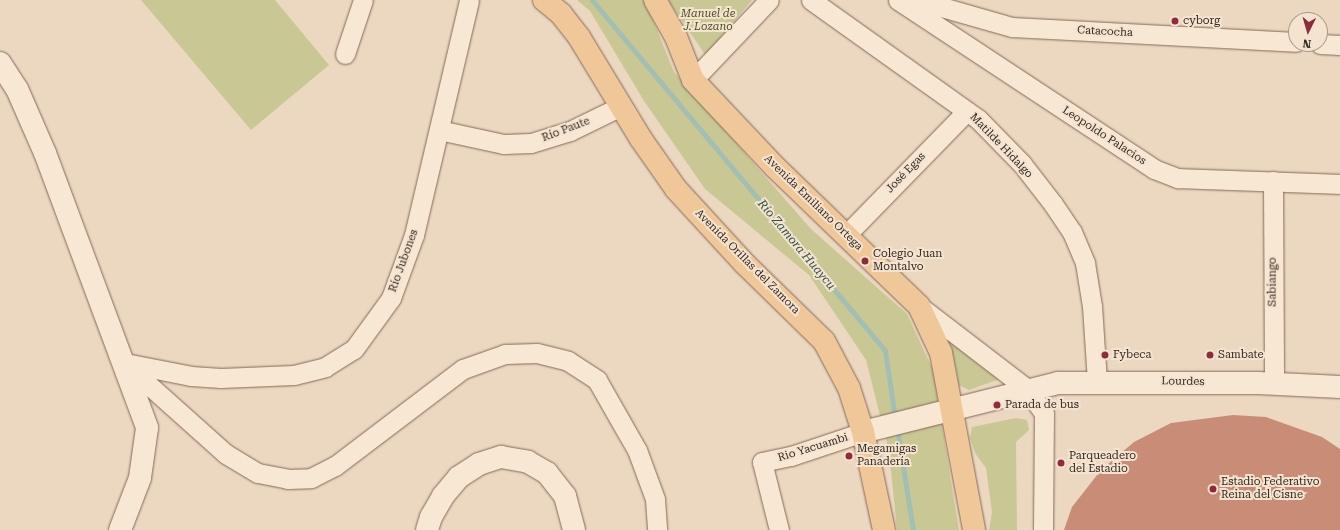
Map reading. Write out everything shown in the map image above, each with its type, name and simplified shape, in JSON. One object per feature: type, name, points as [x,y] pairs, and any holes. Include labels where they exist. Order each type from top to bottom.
[{"type":"main road","name":"Avenida Orillas del Zamora","points":[[544,0],[561,14],[579,37],[621,106],[676,190],[745,264],[824,342],[871,431],[884,530]]},
{"type":"main road","name":"Avenida Emiliano Ortega","points":[[655,0],[676,37],[693,80],[774,166],[919,306],[941,353],[943,412],[974,530]]},
{"type":"street","points":[[345,54],[363,0]]},
{"type":"street","name":"Río Jubones","points":[[123,362],[191,376],[221,378],[294,375],[325,367],[354,349],[391,298],[403,271],[414,235],[469,0]]},
{"type":"street","points":[[693,80],[769,0]]},
{"type":"street","name":"Matilde Hidalgo","points":[[811,0],[967,112],[1022,164],[1072,232],[1085,263],[1092,306],[1098,382]]},
{"type":"street","name":"Leopoldo Palacios","points":[[898,0],[1154,169],[1178,178],[1340,184]]},
{"type":"street","name":"Catacocha","points":[[917,0],[1012,26],[1288,42]]},
{"type":"street","points":[[1328,44],[1340,45]]},
{"type":"street","points":[[0,63],[17,89],[45,153],[147,428],[140,478],[120,530]]},
{"type":"street","name":"Río Paute","points":[[439,130],[504,144],[531,143],[570,131],[621,106]]},
{"type":"street","name":"José Egas","points":[[846,236],[967,112]]},
{"type":"street","name":"Sabiango","points":[[1273,181],[1274,384]]},
{"type":"street","points":[[919,306],[1027,389],[1044,413],[1043,530]]},
{"type":"street","points":[[123,362],[226,454],[258,473],[288,479],[311,478],[335,466],[463,369],[505,354],[537,353],[568,361],[597,380],[637,450],[655,499],[657,530]]},
{"type":"street","name":"Lourdes","points":[[871,431],[1027,389],[1058,383],[1098,382],[1340,386]]},
{"type":"street","name":"Rio Yacuambi","points":[[779,530],[762,462],[791,456],[871,431]]},
{"type":"street","points":[[427,530],[431,517],[442,496],[459,477],[479,464],[501,457],[528,462],[547,473],[565,496],[574,530]]},
{"type":"green space","points":[[141,0],[275,0],[329,65],[251,130]]},
{"type":"green space","points":[[577,0],[645,0],[674,72],[811,229],[907,314],[933,370],[959,530],[897,530],[889,451],[866,360],[809,275],[705,189],[644,101],[590,11]]},
{"type":"green space","name":"Manuel de J. Lozano","points":[[668,0],[752,0],[706,56]]},
{"type":"green space","points":[[957,341],[1000,379],[969,390],[959,385],[951,344]]},
{"type":"green space","points":[[1016,418],[1027,420],[1029,430],[1016,442],[1017,530],[989,530],[992,512],[986,468],[975,453],[970,438],[972,427]]},
{"type":"building","name":"Estadio Federativo Reina del Cisne","points":[[1233,415],[1266,417],[1322,437],[1340,449],[1340,530],[1064,530],[1072,507],[1101,470],[1134,442],[1171,423]]},
{"type":"waterway","name":"Río Zamora Huaycu","points":[[592,0],[885,351],[895,418]]},
{"type":"waterway","name":"Río Zamora Huaycu","points":[[897,428],[913,530]]},
{"type":"place","name":"cyborg","points":[[1175,21]]},
{"type":"place","name":"Colegio Juan Montalvo","points":[[865,261]]},
{"type":"place","name":"Fybeca","points":[[1105,355]]},
{"type":"place","name":"Sambate","points":[[1210,355]]},
{"type":"place","name":"Parada de bus","points":[[997,405]]},
{"type":"place","name":"Megamigas Panadería","points":[[849,456]]},
{"type":"place","name":"Parqueadero del Estadio","points":[[1061,463]]},
{"type":"place","name":"Estadio Federativo Reina del Cisne","points":[[1213,489]]}]
